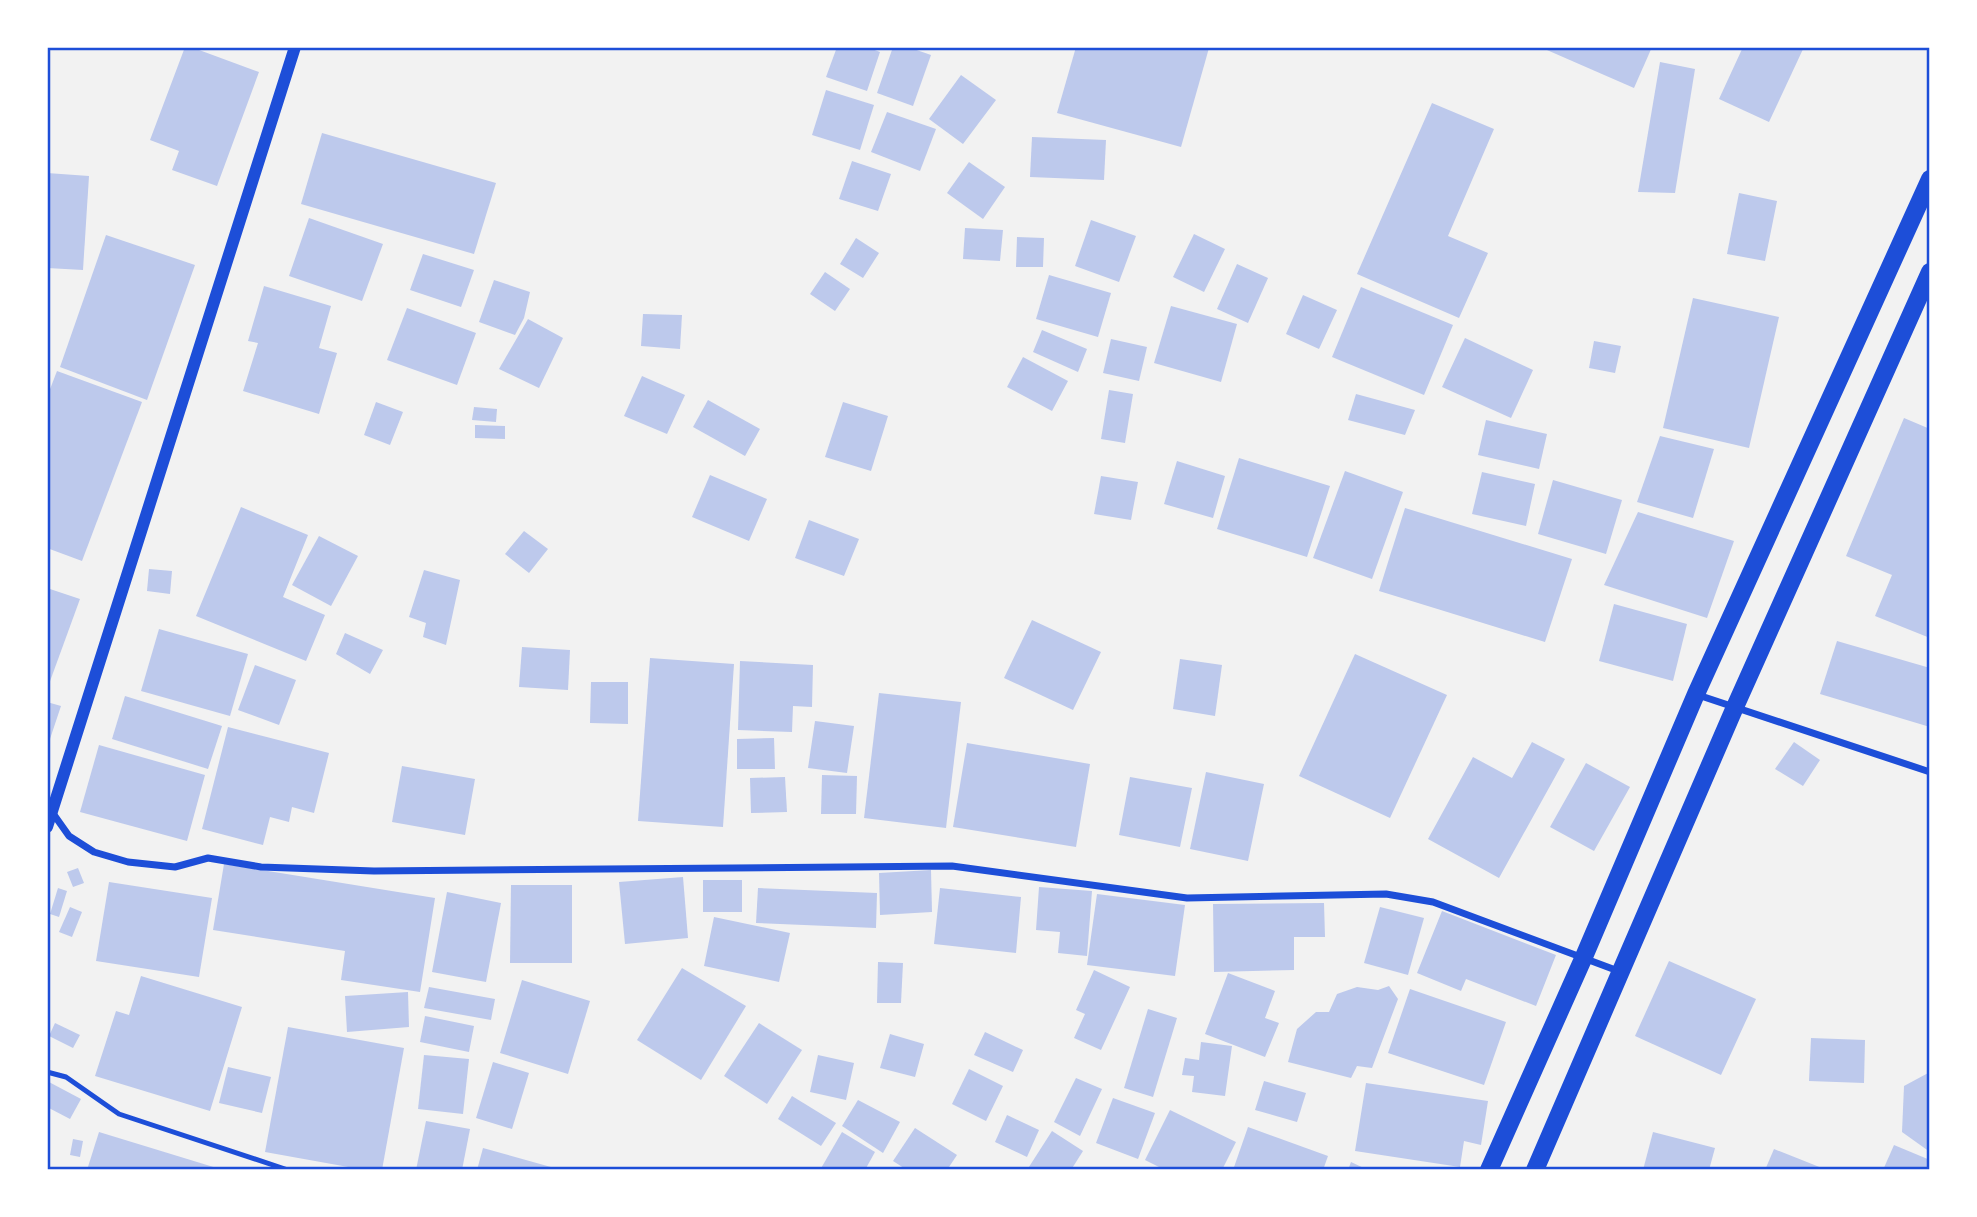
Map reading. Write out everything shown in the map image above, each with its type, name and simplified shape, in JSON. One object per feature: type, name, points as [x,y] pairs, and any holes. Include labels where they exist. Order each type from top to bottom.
[{"type":"main road","points":[[1489,1170],[1696,694],[1930,179]]},
{"type":"main road","points":[[1535,1170],[1735,707],[1930,272]]},
{"type":"street","points":[[47,827],[50,810],[295,47]]},
{"type":"street","points":[[1696,694],[1930,772]]},
{"type":"street","points":[[50,810],[69,836],[94,852],[128,862],[175,867],[208,858],[261,867],[320,870],[952,866],[1187,898],[1386,894],[1433,902],[1621,972]]},
{"type":"lane","points":[[47,1072],[66,1077],[118,1114],[288,1170]]},
{"type":"building","points":[[185,47],[259,72],[217,186],[172,170],[179,151],[150,140]]},
{"type":"building","points":[[837,47],[867,47],[880,52],[867,91],[826,77]]},
{"type":"building","points":[[893,47],[908,47],[931,55],[913,106],[877,93]]},
{"type":"building","points":[[1076,47],[1209,48],[1181,147],[1057,113]]},
{"type":"building","points":[[1540,47],[1652,47],[1634,88]]},
{"type":"building","points":[[1743,47],[1804,47],[1769,122],[1719,99]]},
{"type":"building","points":[[1660,62],[1695,69],[1675,193],[1638,192]]},
{"type":"building","points":[[961,75],[996,100],[963,144],[929,119]]},
{"type":"building","points":[[826,90],[874,105],[860,150],[812,135]]},
{"type":"building","points":[[1432,103],[1494,129],[1448,236],[1488,253],[1459,318],[1357,274]]},
{"type":"building","points":[[887,112],[936,129],[920,171],[871,152]]},
{"type":"building","points":[[322,133],[496,183],[474,254],[301,204]]},
{"type":"building","points":[[1032,137],[1106,140],[1104,180],[1030,177]]},
{"type":"building","points":[[852,161],[891,174],[878,211],[839,199]]},
{"type":"building","points":[[969,162],[1005,187],[983,219],[947,193]]},
{"type":"building","points":[[47,173],[89,176],[83,270],[47,268]]},
{"type":"building","points":[[1739,193],[1777,201],[1765,261],[1727,254]]},
{"type":"building","points":[[309,218],[383,244],[362,301],[289,276]]},
{"type":"building","points":[[1091,220],[1136,236],[1119,282],[1075,266]]},
{"type":"building","points":[[965,228],[1003,230],[1000,261],[963,259]]},
{"type":"building","points":[[1194,234],[1225,249],[1204,292],[1173,277]]},
{"type":"building","points":[[106,235],[195,265],[147,400],[60,367]]},
{"type":"building","points":[[1017,237],[1044,238],[1043,267],[1016,267]]},
{"type":"building","points":[[856,238],[879,253],[863,278],[840,264]]},
{"type":"building","points":[[423,254],[474,270],[461,307],[410,290]]},
{"type":"building","points":[[1237,264],[1268,278],[1248,323],[1217,309]]},
{"type":"building","points":[[825,272],[850,289],[835,311],[810,294]]},
{"type":"building","points":[[1049,275],[1111,293],[1098,337],[1036,319]]},
{"type":"building","points":[[494,280],[530,292],[524,318],[515,335],[479,322]]},
{"type":"building","points":[[264,286],[331,306],[319,348],[337,353],[319,414],[243,391],[258,343],[248,341]]},
{"type":"building","points":[[1361,287],[1453,325],[1424,395],[1332,357]]},
{"type":"building","points":[[1303,295],[1337,310],[1319,349],[1286,334]]},
{"type":"building","points":[[1693,298],[1779,317],[1749,448],[1663,428]]},
{"type":"building","points":[[1171,306],[1237,324],[1221,382],[1154,363]]},
{"type":"building","points":[[407,308],[476,333],[457,385],[387,360]]},
{"type":"building","points":[[643,314],[682,315],[680,349],[641,346]]},
{"type":"building","points":[[528,319],[563,338],[539,388],[499,369]]},
{"type":"building","points":[[1042,330],[1087,349],[1078,372],[1033,352]]},
{"type":"building","points":[[1465,338],[1533,370],[1511,418],[1442,387]]},
{"type":"building","points":[[1111,339],[1147,347],[1139,381],[1103,373]]},
{"type":"building","points":[[1594,341],[1621,346],[1615,373],[1589,368]]},
{"type":"building","points":[[1023,357],[1068,381],[1052,411],[1007,387]]},
{"type":"building","points":[[57,371],[142,402],[82,561],[47,548],[47,397]]},
{"type":"building","points":[[642,376],[685,395],[667,434],[624,416]]},
{"type":"building","points":[[1109,390],[1133,394],[1125,443],[1101,439]]},
{"type":"building","points":[[1356,394],[1415,410],[1405,435],[1348,420]]},
{"type":"building","points":[[708,400],[760,429],[745,456],[693,427]]},
{"type":"building","points":[[376,402],[403,412],[390,445],[364,435]]},
{"type":"building","points":[[843,402],[888,416],[871,471],[825,457]]},
{"type":"building","points":[[474,407],[497,409],[496,422],[472,420]]},
{"type":"building","points":[[1904,418],[1930,429],[1930,638],[1875,616],[1892,575],[1846,556]]},
{"type":"building","points":[[1486,420],[1547,434],[1539,469],[1478,455]]},
{"type":"building","points":[[475,425],[505,426],[505,439],[475,438]]},
{"type":"building","points":[[1660,436],[1714,449],[1693,518],[1637,502]]},
{"type":"building","points":[[1239,458],[1330,486],[1307,557],[1217,529]]},
{"type":"building","points":[[1177,461],[1225,476],[1213,518],[1164,504]]},
{"type":"building","points":[[1345,471],[1403,492],[1372,579],[1313,558]]},
{"type":"building","points":[[1482,472],[1535,484],[1526,526],[1472,514]]},
{"type":"building","points":[[710,475],[767,499],[749,541],[692,517]]},
{"type":"building","points":[[1101,476],[1138,482],[1131,520],[1094,514]]},
{"type":"building","points":[[1553,480],[1622,500],[1606,554],[1538,534]]},
{"type":"building","points":[[241,507],[308,535],[283,597],[325,615],[306,661],[196,616]]},
{"type":"building","points":[[1405,508],[1572,559],[1545,642],[1379,591]]},
{"type":"building","points":[[1638,512],[1734,541],[1707,618],[1604,585]]},
{"type":"building","points":[[809,520],[859,539],[844,576],[795,558]]},
{"type":"building","points":[[524,531],[548,549],[529,573],[505,554]]},
{"type":"building","points":[[319,536],[358,556],[331,606],[292,585]]},
{"type":"building","points":[[149,569],[172,571],[170,594],[147,591]]},
{"type":"building","points":[[424,570],[460,580],[446,645],[423,637],[426,623],[409,617]]},
{"type":"building","points":[[47,588],[80,599],[49,684],[47,683]]},
{"type":"building","points":[[1614,604],[1687,624],[1673,681],[1599,661]]},
{"type":"building","points":[[1032,620],[1101,652],[1073,710],[1004,678]]},
{"type":"building","points":[[159,629],[248,654],[230,716],[141,691]]},
{"type":"building","points":[[345,633],[383,650],[370,674],[336,654]]},
{"type":"building","points":[[1837,641],[1930,668],[1930,727],[1820,694]]},
{"type":"building","points":[[522,647],[570,650],[568,690],[519,687]]},
{"type":"building","points":[[1355,654],[1447,695],[1390,818],[1299,776]]},
{"type":"building","points":[[650,658],[734,664],[723,827],[638,821]]},
{"type":"building","points":[[1180,659],[1222,665],[1215,716],[1173,709]]},
{"type":"building","points":[[740,661],[813,665],[812,707],[793,706],[792,732],[738,730]]},
{"type":"building","points":[[255,665],[296,680],[279,725],[238,710]]},
{"type":"building","points":[[591,682],[628,682],[628,724],[590,723]]},
{"type":"building","points":[[879,693],[961,702],[946,828],[864,818]]},
{"type":"building","points":[[125,696],[222,726],[208,769],[112,739]]},
{"type":"building","points":[[47,702],[61,706],[48,745],[47,745]]},
{"type":"building","points":[[815,721],[854,726],[847,773],[808,768]]},
{"type":"building","points":[[228,727],[329,753],[314,813],[292,807],[289,822],[270,817],[263,845],[202,829]]},
{"type":"building","points":[[774,738],[775,769],[737,769],[737,739]]},
{"type":"building","points":[[1532,742],[1565,759],[1499,878],[1428,839],[1473,757],[1512,778]]},
{"type":"building","points":[[1794,742],[1820,760],[1803,786],[1775,769]]},
{"type":"building","points":[[967,743],[1090,764],[1076,847],[953,827]]},
{"type":"building","points":[[99,745],[205,775],[187,841],[80,812]]},
{"type":"building","points":[[1586,763],[1630,787],[1594,851],[1550,827]]},
{"type":"building","points":[[402,766],[475,779],[465,835],[392,822]]},
{"type":"building","points":[[1206,772],[1264,784],[1248,861],[1190,849]]},
{"type":"building","points":[[822,775],[857,776],[856,814],[821,814]]},
{"type":"building","points":[[785,777],[787,812],[751,813],[750,778]]},
{"type":"building","points":[[1130,777],[1192,788],[1180,847],[1119,835]]},
{"type":"building","points":[[224,864],[435,898],[420,992],[341,980],[345,951],[213,930]]},
{"type":"building","points":[[78,868],[84,883],[73,887],[67,872]]},
{"type":"building","points":[[931,870],[932,912],[880,915],[879,873]]},
{"type":"building","points":[[683,877],[688,938],[625,944],[619,882]]},
{"type":"building","points":[[703,880],[742,880],[742,912],[703,912]]},
{"type":"building","points":[[109,882],[212,898],[199,977],[96,961]]},
{"type":"building","points":[[511,885],[572,885],[572,963],[510,963]]},
{"type":"building","points":[[1039,887],[1092,891],[1087,956],[1058,953],[1060,932],[1036,930]]},
{"type":"building","points":[[58,888],[67,891],[59,917],[50,914]]},
{"type":"building","points":[[758,888],[877,893],[876,928],[756,923]]},
{"type":"building","points":[[940,888],[1021,897],[1016,953],[934,944]]},
{"type":"building","points":[[447,892],[501,903],[486,982],[432,972]]},
{"type":"building","points":[[1097,894],[1185,905],[1175,976],[1087,965]]},
{"type":"building","points":[[1324,903],[1325,937],[1294,937],[1294,970],[1214,972],[1213,904]]},
{"type":"building","points":[[70,907],[82,912],[72,937],[59,932]]},
{"type":"building","points":[[1380,907],[1424,918],[1408,975],[1364,963]]},
{"type":"building","points":[[1442,911],[1556,955],[1536,1006],[1466,979],[1461,991],[1417,973]]},
{"type":"building","points":[[714,917],[790,933],[779,982],[704,966]]},
{"type":"building","points":[[1669,961],[1756,999],[1721,1075],[1635,1036]]},
{"type":"building","points":[[878,962],[903,963],[901,1003],[877,1003]]},
{"type":"building","points":[[682,968],[746,1006],[701,1080],[637,1040]]},
{"type":"building","points":[[1094,970],[1130,987],[1101,1050],[1074,1038],[1085,1014],[1076,1010]]},
{"type":"building","points":[[1228,973],[1275,991],[1265,1018],[1279,1023],[1265,1057],[1205,1034]]},
{"type":"building","points":[[141,976],[242,1007],[210,1111],[95,1076],[116,1011],[129,1015]]},
{"type":"building","points":[[522,980],[590,1001],[568,1074],[500,1053]]},
{"type":"building","points":[[1389,986],[1398,999],[1372,1068],[1357,1066],[1351,1078],[1288,1062],[1297,1029],[1316,1012],[1329,1012],[1337,994],[1357,987],[1378,990]]},
{"type":"building","points":[[429,987],[495,999],[491,1020],[424,1008]]},
{"type":"building","points":[[1410,989],[1506,1022],[1484,1085],[1388,1053]]},
{"type":"building","points":[[408,992],[409,1027],[347,1032],[345,996]]},
{"type":"building","points":[[1148,1009],[1177,1018],[1153,1097],[1124,1088]]},
{"type":"building","points":[[425,1016],[474,1026],[469,1052],[420,1042]]},
{"type":"building","points":[[55,1023],[80,1035],[73,1048],[49,1036]]},
{"type":"building","points":[[759,1023],[802,1050],[767,1104],[724,1076]]},
{"type":"building","points":[[288,1027],[404,1048],[382,1170],[365,1170],[265,1152]]},
{"type":"building","points":[[985,1032],[1023,1050],[1013,1072],[974,1055]]},
{"type":"building","points":[[890,1034],[924,1044],[915,1077],[880,1068]]},
{"type":"building","points":[[1811,1038],[1865,1040],[1864,1083],[1809,1081]]},
{"type":"building","points":[[1201,1042],[1232,1046],[1225,1096],[1192,1092],[1194,1076],[1182,1075],[1185,1058],[1199,1060]]},
{"type":"building","points":[[424,1055],[469,1059],[463,1114],[418,1109]]},
{"type":"building","points":[[818,1055],[854,1063],[846,1100],[810,1092]]},
{"type":"building","points":[[493,1062],[529,1073],[512,1129],[476,1118]]},
{"type":"building","points":[[228,1067],[271,1077],[262,1113],[219,1103]]},
{"type":"building","points":[[969,1069],[1003,1086],[986,1121],[952,1104]]},
{"type":"building","points":[[1930,1072],[1930,1152],[1902,1132],[1904,1086]]},
{"type":"building","points":[[1076,1078],[1102,1089],[1080,1136],[1054,1122]]},
{"type":"building","points":[[1264,1081],[1306,1093],[1297,1122],[1255,1110]]},
{"type":"building","points":[[49,1082],[81,1099],[70,1119],[47,1107]]},
{"type":"building","points":[[1366,1083],[1488,1101],[1481,1145],[1464,1141],[1460,1167],[1355,1151]]},
{"type":"building","points":[[792,1096],[836,1123],[821,1146],[778,1119]]},
{"type":"building","points":[[1113,1098],[1155,1113],[1138,1159],[1096,1143]]},
{"type":"building","points":[[858,1100],[900,1122],[883,1153],[842,1126]]},
{"type":"building","points":[[1170,1110],[1236,1142],[1222,1170],[1165,1170],[1145,1160]]},
{"type":"building","points":[[1007,1115],[1039,1130],[1027,1157],[995,1142]]},
{"type":"building","points":[[426,1121],[470,1129],[462,1170],[416,1170]]},
{"type":"building","points":[[1248,1127],[1328,1156],[1323,1170],[1233,1170]]},
{"type":"building","points":[[915,1128],[957,1155],[947,1170],[907,1170],[893,1161]]},
{"type":"building","points":[[1052,1131],[1083,1151],[1071,1170],[1027,1170]]},
{"type":"building","points":[[99,1132],[220,1169],[220,1170],[87,1170]]},
{"type":"building","points":[[842,1132],[875,1152],[865,1170],[820,1170]]},
{"type":"building","points":[[1653,1132],[1715,1148],[1709,1170],[1643,1170]]},
{"type":"building","points":[[73,1139],[83,1141],[80,1157],[70,1155]]},
{"type":"building","points":[[1894,1145],[1930,1160],[1930,1170],[1883,1170]]},
{"type":"building","points":[[483,1148],[558,1169],[558,1170],[477,1170]]},
{"type":"building","points":[[1774,1149],[1827,1170],[1765,1170]]},
{"type":"building","points":[[1351,1162],[1368,1170],[1348,1170]]}]
